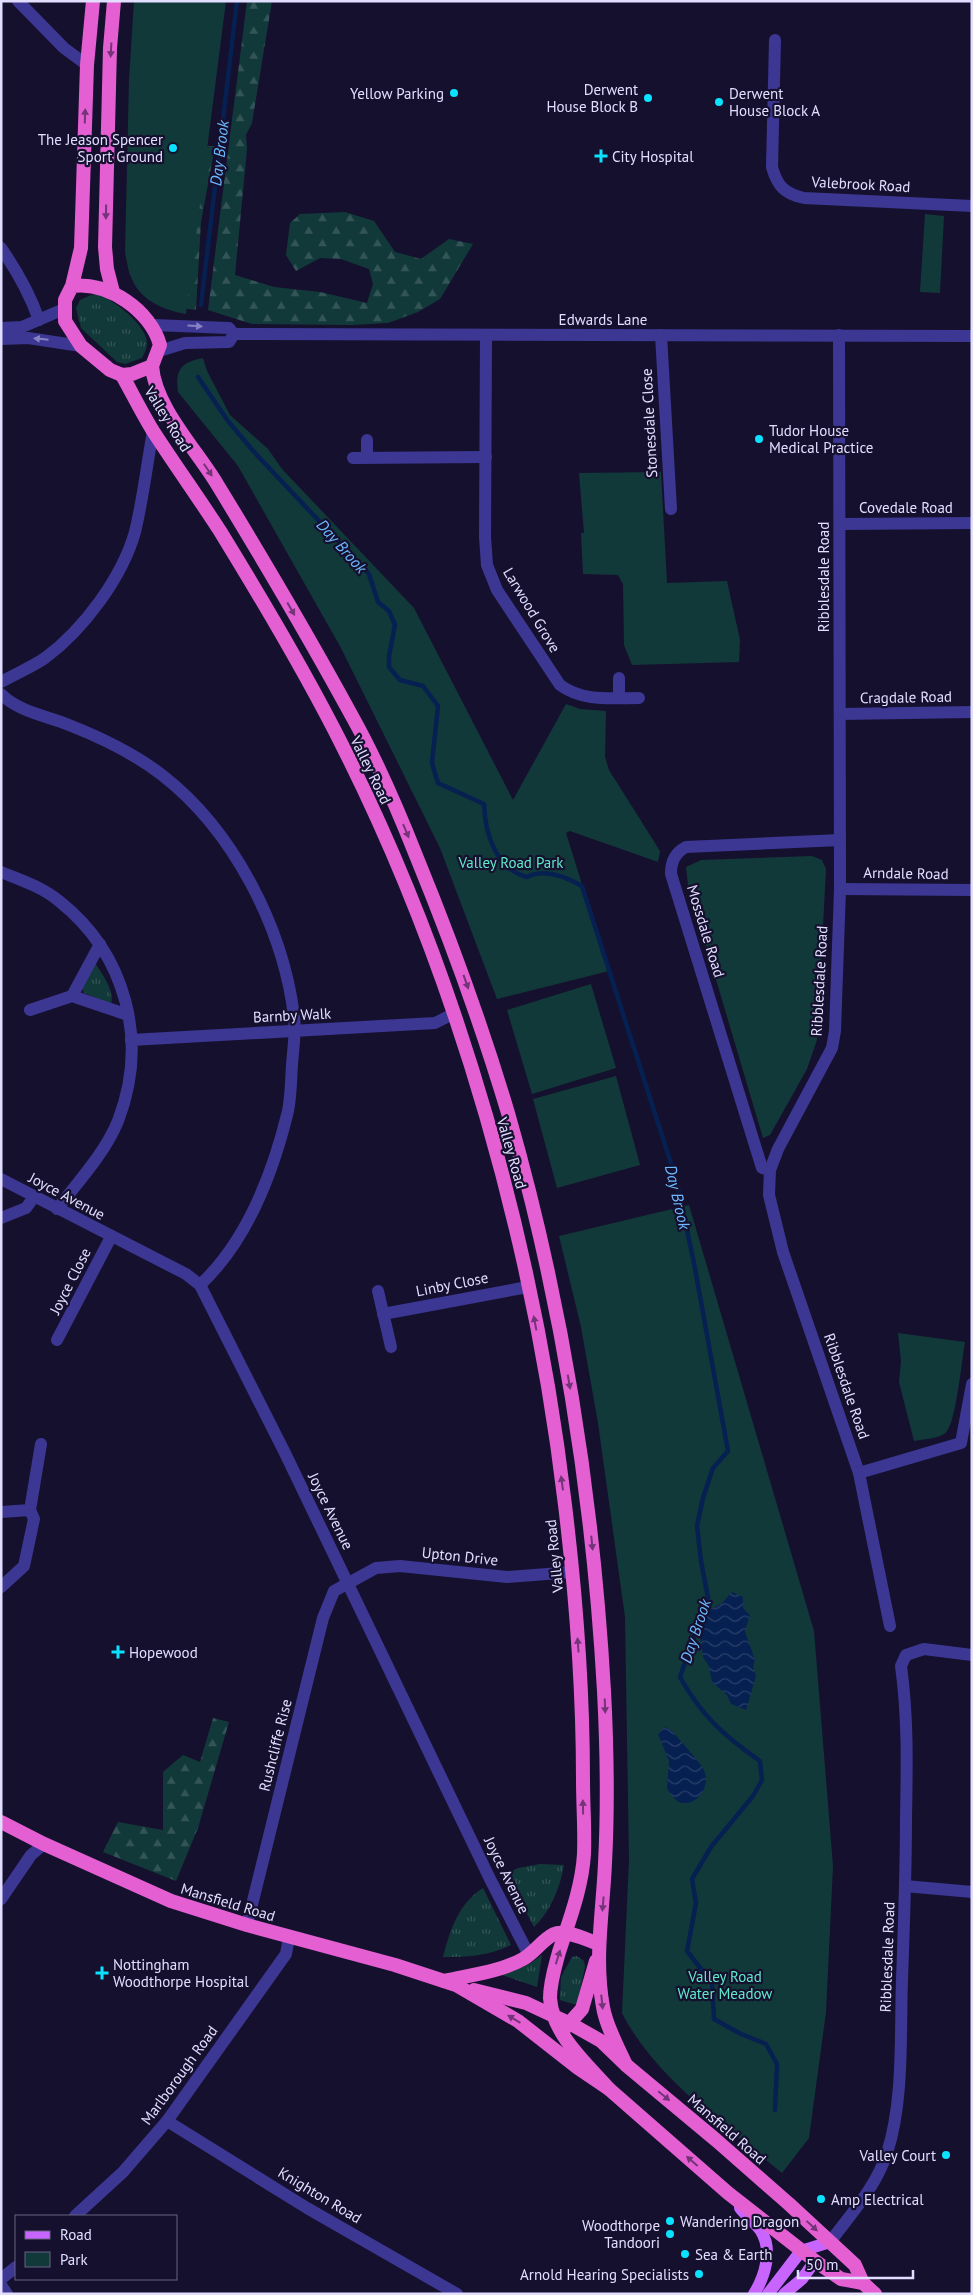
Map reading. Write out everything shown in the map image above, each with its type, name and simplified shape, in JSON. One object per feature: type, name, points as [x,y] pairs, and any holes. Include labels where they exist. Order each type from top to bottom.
[{"type":"highway","points":[[72,286],[95,286],[113,292],[153,325],[160,345],[152,366],[143,372],[122,374],[110,370],[81,346],[65,321],[64,309],[68,292],[72,286],[81,248],[87,65],[93,1]]},
{"type":"highway","points":[[113,292],[105,247],[110,57],[114,1]]},
{"type":"highway","name":"Valley Road","points":[[152,366],[153,380],[166,407],[214,479],[284,598],[355,721],[386,784],[442,917],[470,992],[514,1137],[551,1283],[577,1430],[594,1570],[602,1654],[606,1765],[606,1855],[598,1948],[582,2009],[567,2027]]},
{"type":"highway","name":"Valley Road","points":[[122,374],[153,431],[181,471],[250,582],[342,746],[396,863],[422,926],[453,1014],[504,1183],[528,1287],[556,1435],[573,1572],[583,1707],[584,1856],[577,1894],[553,1973],[550,1998],[555,2016]]},
{"type":"highway","points":[[528,1287],[551,1283]]},
{"type":"highway","points":[[573,1572],[594,1570]]},
{"type":"highway","name":"Mansfield Road","points":[[1,1822],[144,1891],[247,1925],[526,2003],[555,2016],[567,2027],[601,2041],[626,2065],[716,2140],[855,2266],[863,2283],[875,2294]]},
{"type":"highway","points":[[450,1983],[503,1967],[529,1955],[554,1934],[565,1933],[598,1948]]},
{"type":"highway","name":"Valley Road","points":[[598,1948],[604,2012],[626,2065]]},
{"type":"highway","name":"Mansfield Road","points":[[450,1983],[518,2021],[578,2068],[609,2089]]},
{"type":"highway","points":[[538,2036],[551,2036],[567,2027]]},
{"type":"highway","name":"Mansfield Road","points":[[567,2027],[576,2053],[609,2089],[728,2193],[801,2251],[841,2279],[863,2283]]},
{"type":"highway","points":[[815,2261],[830,2242]]},
{"type":"main road","points":[[728,2193],[762,2232],[765,2240],[767,2259],[765,2270],[754,2294]]},
{"type":"main road","points":[[768,2294],[801,2251],[830,2242]]},
{"type":"main road","points":[[784,2294],[802,2279],[815,2261]]},
{"type":"street","points":[[18,1],[64,48],[87,65]]},
{"type":"street","name":"Valebrook Road","points":[[775,40],[772,167],[775,179],[782,189],[793,196],[804,198],[972,206]]},
{"type":"street","points":[[1,248],[17,270],[39,320]]},
{"type":"street","points":[[1,328],[22,327],[64,309]]},
{"type":"street","name":"Edwards Lane","points":[[153,325],[229,328],[234,334],[972,336]]},
{"type":"street","name":"Edwards Lane","points":[[159,351],[185,343],[229,342],[234,334]]},
{"type":"street","name":"Larwood Grove","points":[[486,335],[487,564],[497,590],[560,685],[571,693],[584,697],[638,698]]},
{"type":"street","name":"Stonesdale Close","points":[[661,335],[671,509]]},
{"type":"street","name":"Ribblesdale Road","points":[[840,335],[840,889],[835,1031],[832,1048],[778,1149],[770,1170],[769,1195],[783,1252],[859,1473],[890,1626]]},
{"type":"street","points":[[1,339],[28,338],[81,346]]},
{"type":"street","points":[[1,682],[44,658],[83,623],[100,600],[119,568],[134,534],[153,431]]},
{"type":"street","points":[[367,440],[367,458]]},
{"type":"street","points":[[353,458],[486,457]]},
{"type":"street","name":"Covedale Road","points":[[840,524],[972,523]]},
{"type":"street","points":[[619,678],[619,698]]},
{"type":"street","points":[[1,694],[10,703],[69,725],[137,757],[164,776],[195,804],[238,860],[273,929],[292,1009],[294,1031],[288,1109],[258,1202],[241,1233],[212,1273],[200,1284]]},
{"type":"street","name":"Cragdale Road","points":[[840,714],[972,712]]},
{"type":"street","name":"Mossdale Road","points":[[770,1170],[762,1168],[671,874],[671,866],[679,851],[686,848],[840,840]]},
{"type":"street","points":[[1,872],[30,883],[58,900],[82,921],[100,944],[119,977],[128,1015],[131,1040],[129,1076],[118,1121],[101,1150],[57,1209]]},
{"type":"street","name":"Arndale Road","points":[[840,889],[972,890]]},
{"type":"street","points":[[72,996],[100,944]]},
{"type":"street","points":[[30,1010],[72,996],[128,1015]]},
{"type":"street","name":"Barnby Walk","points":[[131,1040],[435,1022],[453,1014]]},
{"type":"street","name":"Joyce Avenue","points":[[1,1179],[186,1274],[200,1284],[348,1582],[490,1879],[529,1955]]},
{"type":"street","points":[[1,1218],[26,1208],[34,1196]]},
{"type":"street","name":"Joyce Close","points":[[57,1340],[111,1237]]},
{"type":"street","name":"Linby Close","points":[[383,1314],[528,1287]]},
{"type":"street","points":[[378,1291],[390,1347]]},
{"type":"street","points":[[859,1473],[961,1443],[972,1384]]},
{"type":"street","points":[[1,1587],[24,1566],[34,1519],[30,1510],[42,1444]]},
{"type":"street","points":[[1,1512],[30,1510]]},
{"type":"street","name":"Upton Drive","points":[[348,1582],[376,1568],[400,1566],[507,1577],[573,1572]]},
{"type":"street","name":"Rushcliffe Rise","points":[[247,1925],[323,1618],[334,1591],[348,1582]]},
{"type":"street","name":"Ribblesdale Road","points":[[830,2242],[869,2190],[886,2155],[892,2135],[899,2076],[908,1743],[901,1666],[906,1655],[924,1649],[972,1655]]},
{"type":"street","points":[[1,1899],[31,1855],[44,1844]]},
{"type":"street","points":[[905,1886],[972,1892]]},
{"type":"street","name":"Marlborough Road","points":[[76,2215],[123,2172],[168,2121],[286,1954],[289,1937]]},
{"type":"street","name":"Knighton Road","points":[[168,2121],[307,2208],[457,2294]]},
{"type":"street","points":[[1,2279],[15,2268]]},
{"type":"street","points":[[1,2285],[8,2294]]},
{"type":"green space","points":[[134,1],[226,1],[186,314],[162,307],[147,299],[141,293],[131,276],[125,253],[129,80]]},
{"type":"green space","points":[[247,1],[272,1],[252,123],[246,135],[247,149],[235,275],[274,287],[320,292],[367,303],[373,284],[369,269],[341,259],[320,258],[296,271],[286,255],[290,223],[300,214],[345,212],[374,221],[395,252],[421,259],[449,239],[473,244],[440,299],[418,312],[388,323],[352,325],[252,324],[208,310]]},
{"type":"green space","points":[[206,146],[215,146],[201,222],[196,310],[181,308]]},
{"type":"green space","points":[[925,214],[944,216],[940,293],[920,292]]},
{"type":"green space","points":[[99,294],[112,301],[137,323],[146,338],[147,344],[142,358],[125,364],[117,362],[81,328],[76,308],[80,300]]},
{"type":"green space","name":"Valley Road Park","points":[[203,358],[207,371],[230,415],[268,449],[282,469],[414,608],[513,800],[566,704],[580,709],[606,711],[605,757],[609,770],[660,851],[658,862],[570,831],[566,833],[609,971],[497,999],[440,848],[341,648],[238,466],[178,392],[177,384],[181,368],[189,362]]},
{"type":"green space","points":[[661,472],[667,583],[727,581],[740,640],[739,662],[632,665],[624,645],[623,584],[618,575],[583,574],[581,533],[584,533],[579,473]]},
{"type":"green space","points":[[812,856],[822,860],[826,869],[817,1040],[807,1069],[770,1135],[763,1138],[688,885],[686,867],[701,860]]},
{"type":"green space","points":[[95,963],[110,988],[111,1004],[84,993],[82,989]]},
{"type":"green space","points":[[591,984],[616,1068],[532,1094],[507,1010]]},
{"type":"green space","points":[[616,1076],[640,1165],[557,1188],[533,1099]]},
{"type":"green space","name":"Valley Road Water Meadow","points":[[689,1205],[814,1631],[833,1866],[826,2012],[809,2138],[782,2173],[716,2119],[673,2080],[636,2037],[622,2013],[629,1860],[625,1617],[598,1423],[581,1327],[559,1236]]},
{"type":"green space","points":[[898,1333],[965,1342],[953,1415],[947,1431],[941,1436],[914,1441],[899,1382],[901,1361]]},
{"type":"green space","points":[[213,1718],[229,1722],[198,1828],[176,1881],[103,1852],[118,1822],[163,1830],[163,1772],[183,1755],[200,1762]]},
{"type":"green space","points":[[540,1864],[564,1865],[554,1898],[534,1927],[506,1874],[518,1868]]},
{"type":"green space","points":[[483,1888],[511,1945],[494,1952],[478,1955],[443,1957],[456,1918],[474,1894]]},
{"type":"green space","points":[[542,1955],[537,1987],[502,1975],[531,1963]]},
{"type":"green space","points":[[577,1956],[584,1961],[585,1967],[577,2005],[560,2000],[561,1977],[572,1957]]},
{"type":"water","points":[[732,1592],[743,1597],[743,1608],[750,1615],[745,1631],[755,1660],[753,1667],[756,1676],[746,1710],[731,1704],[727,1695],[712,1682],[709,1666],[703,1657],[699,1630],[708,1611],[722,1603]]},
{"type":"water","points":[[665,1727],[672,1731],[691,1752],[705,1773],[706,1779],[703,1791],[695,1800],[689,1803],[677,1801],[667,1789],[669,1761],[658,1734]]},
{"type":"waterway","name":"Day Brook","points":[[201,305],[237,1]]},
{"type":"waterway","name":"Day Brook","points":[[198,377],[228,421],[255,453],[369,574],[378,602],[389,611],[395,625],[389,656],[389,667],[400,680],[423,686],[438,706],[432,763],[438,783],[484,804],[487,827],[494,849],[507,866],[516,873],[527,877],[541,873],[555,875],[582,886],[676,1179],[694,1263],[728,1451],[713,1468],[703,1498],[697,1526],[708,1598],[680,1677],[696,1703],[714,1724],[735,1743],[760,1761],[762,1780],[753,1796],[711,1847],[692,1879],[696,1903],[687,1951],[712,1983],[714,2019],[741,2034],[766,2044],[777,2064],[775,2110]]},
{"type":"place","name":"Yellow Parking","points":[[454,93]]},
{"type":"place","name":"Derwent House Block B","points":[[648,98]]},
{"type":"place","name":"Derwent House Block A","points":[[719,102]]},
{"type":"place","name":"The Jeason Spencer Sport Ground","points":[[173,148]]},
{"type":"place","name":"City Hospital","points":[[601,156]]},
{"type":"place","name":"Tudor House Medical Practice","points":[[759,439]]},
{"type":"place","name":"Hopewood","points":[[118,1652]]},
{"type":"place","name":"Nottingham Woodthorpe Hospital","points":[[102,1973]]},
{"type":"place","name":"Valley Court","points":[[946,2155]]},
{"type":"place","name":"Amp Electrical","points":[[821,2199]]},
{"type":"place","name":"Wandering Dragon","points":[[670,2221]]},
{"type":"place","name":"Woodthorpe Tandoori","points":[[670,2234]]},
{"type":"place","name":"Sea & Earth","points":[[685,2254]]},
{"type":"place","name":"Arnold Hearing Specialists","points":[[699,2274]]}]
